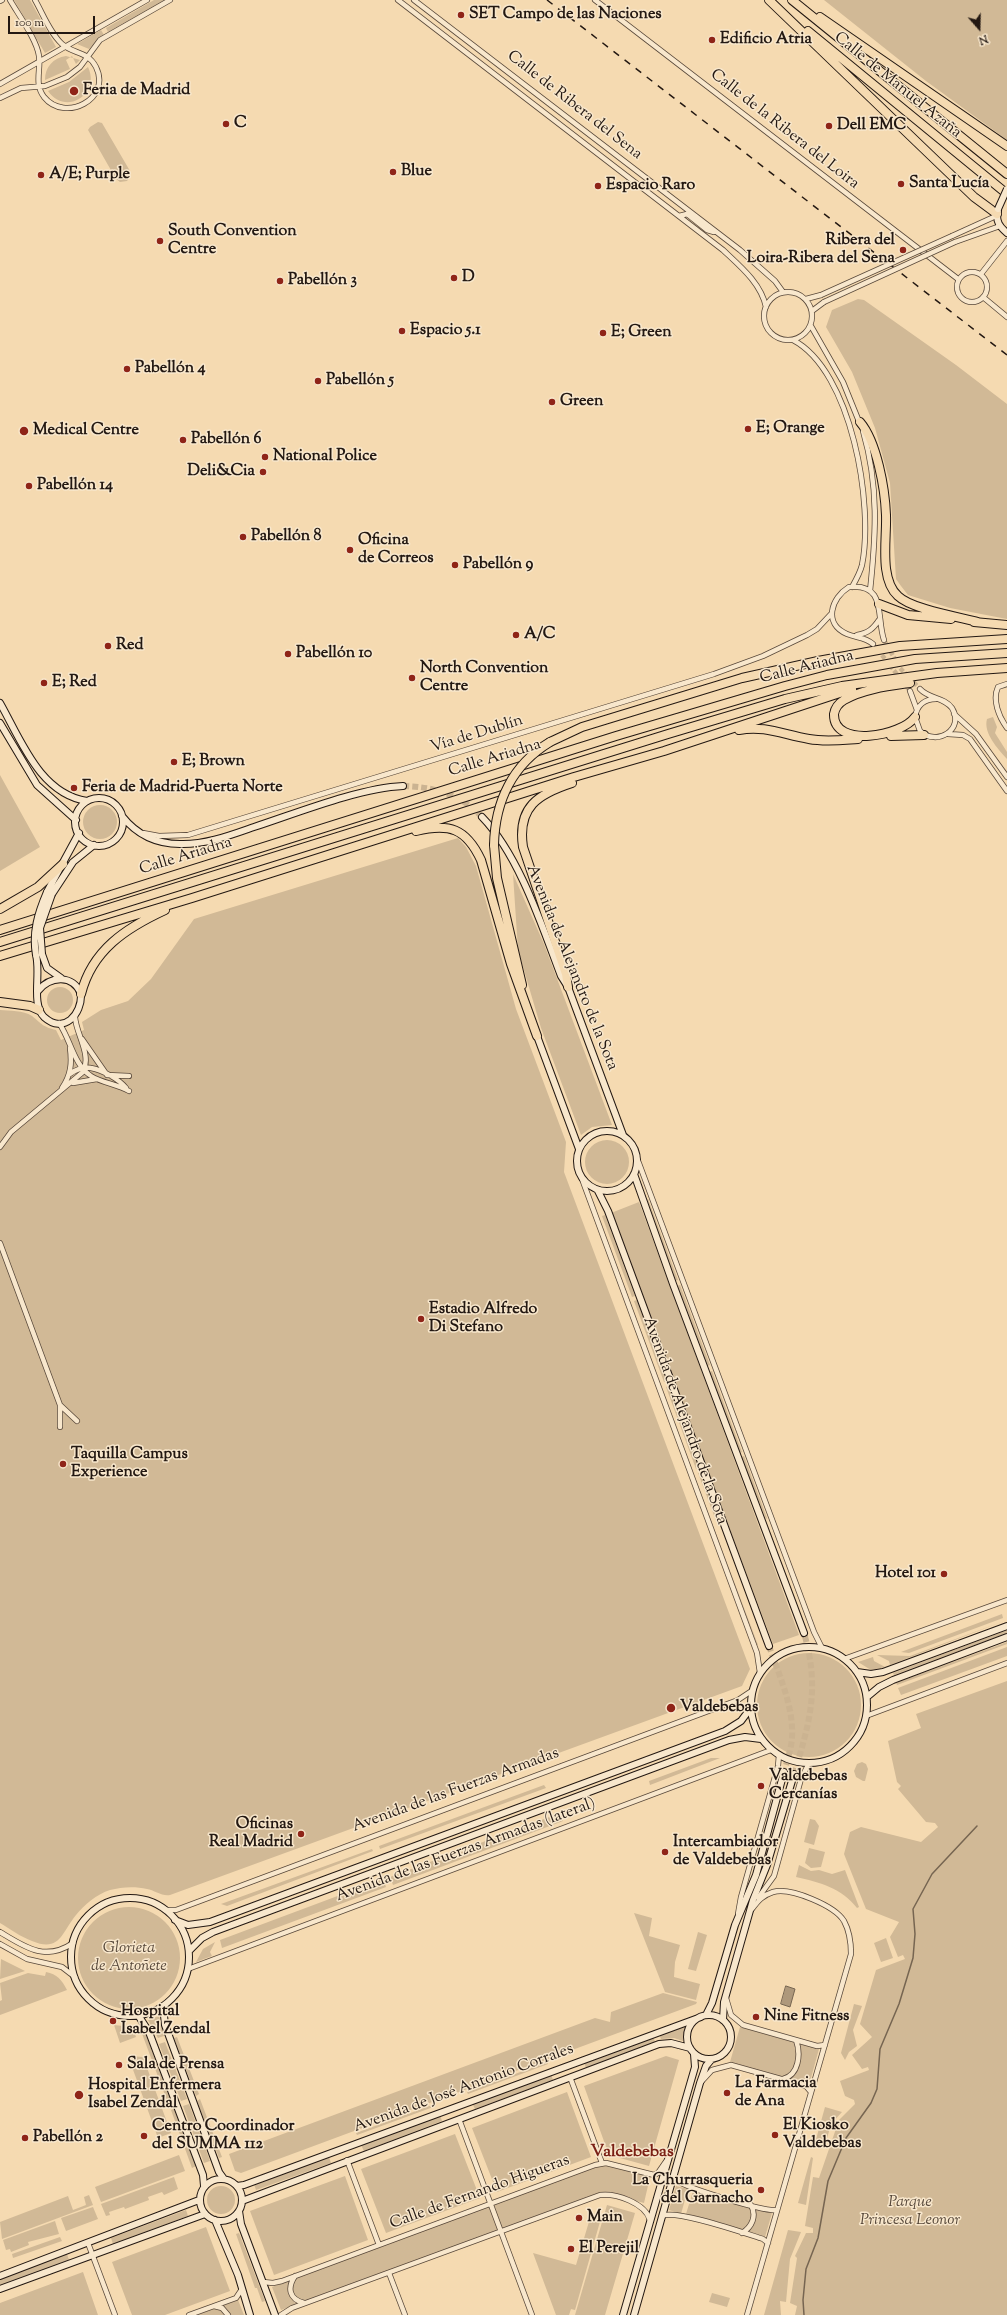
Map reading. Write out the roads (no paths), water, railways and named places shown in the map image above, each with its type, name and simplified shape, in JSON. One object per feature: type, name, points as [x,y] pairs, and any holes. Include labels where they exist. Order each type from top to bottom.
[{"type":"highway","name":"Calle de Manuel Azaña","points":[[769,0],[1007,194]]},
{"type":"highway","points":[[769,0],[974,197],[997,213]]},
{"type":"highway","name":"Calle de Manuel Azaña","points":[[794,1],[1007,174]]},
{"type":"highway","points":[[794,1],[834,26],[1007,146]]},
{"type":"highway","points":[[860,422],[866,429],[873,445],[881,483],[886,512],[886,573],[890,586],[898,596],[912,604],[978,622]]},
{"type":"highway","points":[[879,604],[908,615],[1007,625]]},
{"type":"highway","points":[[537,1036],[505,912],[496,871],[494,845],[497,813],[507,786],[524,762],[550,742],[582,727],[742,678],[818,661],[900,646],[1007,639]]},
{"type":"highway","name":"Calle Ariadna","points":[[0,930],[601,741],[785,686],[827,675],[915,659],[1007,653]]},
{"type":"highway","points":[[916,713],[910,724],[897,731],[854,735],[840,730],[835,720],[835,712],[838,704],[845,699],[868,691],[1005,668]]},
{"type":"highway","name":"Calle Ariadna","points":[[0,942],[675,731],[824,689],[937,673],[1005,668]]},
{"type":"highway","points":[[568,987],[562,961],[523,847],[523,820],[532,804],[544,794],[634,761],[869,683]]},
{"type":"highway","points":[[719,734],[759,728],[778,730],[809,739],[836,741],[898,735],[924,735]]},
{"type":"highway","points":[[0,956],[192,898],[567,779],[634,761]]},
{"type":"highway","points":[[338,851],[364,847],[426,829],[449,828],[458,830],[466,837],[475,846],[482,860],[511,964],[537,1036]]},
{"type":"highway","points":[[0,909],[38,887],[63,864]]},
{"type":"highway","points":[[81,994],[91,968],[113,940],[138,922],[192,898]]},
{"type":"highway","points":[[0,1003],[16,1004],[39,1010]]},
{"type":"street","points":[[10,0],[36,47],[40,62],[39,87],[48,102],[62,109],[72,109],[86,103],[95,94],[99,81],[97,69],[89,57],[66,47],[58,40],[36,0]]},
{"type":"street","points":[[0,84],[147,0]]},
{"type":"street","points":[[0,98],[21,88],[39,87],[67,77],[80,67],[89,57],[96,45],[107,36],[170,0]]},
{"type":"street","name":"Calle de Ribera del Sena","points":[[398,0],[737,262],[759,288],[766,307]]},
{"type":"street","name":"Calle de Ribera del Sena","points":[[414,0],[718,233],[758,265],[783,292]]},
{"type":"street","name":"Calle de la Ribera del Loira","points":[[595,0],[958,279]]},
{"type":"street","points":[[1007,189],[997,213],[1000,226],[1007,233]]},
{"type":"street","points":[[806,299],[821,295],[952,236],[997,213]]},
{"type":"street","name":"Calle de Ribera del Sena","points":[[679,216],[687,214],[707,230],[718,233]]},
{"type":"street","points":[[812,311],[824,302],[955,242],[1000,226]]},
{"type":"street","points":[[981,274],[1007,241]]},
{"type":"street","points":[[968,272],[981,274],[987,285],[983,297],[971,302],[962,299],[957,292],[958,279],[968,272]]},
{"type":"street","points":[[811,326],[802,337],[793,340],[782,340],[771,333],[764,320],[766,307],[773,297],[783,292],[798,294],[806,299],[812,311],[811,326],[843,382],[860,422],[873,479],[876,520],[870,592]]},
{"type":"street","points":[[983,297],[1007,317]]},
{"type":"street","points":[[793,340],[810,352],[829,380],[845,414],[857,450],[864,501],[865,536],[861,567],[852,587],[844,591],[835,600],[832,613],[834,622],[840,629],[848,634],[857,636],[873,644]]},
{"type":"street","points":[[852,587],[870,592],[879,604],[879,619],[884,640]]},
{"type":"street","name":"Vía de Dublín","points":[[122,816],[136,830],[152,836],[188,835],[603,710],[763,656],[817,629],[832,613]]},
{"type":"street","points":[[857,636],[874,628],[879,619]]},
{"type":"street","points":[[1007,684],[998,687],[996,700],[999,715],[1007,728]]},
{"type":"street","points":[[920,689],[936,699],[947,703],[954,714],[976,734],[1007,777]]},
{"type":"street","points":[[910,691],[916,713],[916,726],[924,735],[937,738],[948,734],[963,735],[970,739],[1007,791]]},
{"type":"street","points":[[916,713],[924,702],[936,699]]},
{"type":"street","points":[[0,703],[42,776],[60,792],[70,797],[87,801]]},
{"type":"street","points":[[948,734],[953,727],[954,714]]},
{"type":"street","points":[[0,723],[37,785],[76,820]]},
{"type":"street","points":[[136,830],[158,841],[180,844],[200,843],[236,834],[362,793],[404,786]]},
{"type":"street","points":[[97,798],[108,800],[117,806],[122,816],[122,830],[114,840],[108,844],[94,845],[88,842],[79,833],[76,820],[79,809],[87,801],[97,798]]},
{"type":"street","name":"Avenida de Alejandro de la Sota","points":[[482,817],[502,840],[510,854],[561,976],[568,987],[623,1136]]},
{"type":"street","points":[[50,893],[79,833]]},
{"type":"street","points":[[39,954],[47,968],[63,979],[72,982],[81,994],[81,1007],[75,1017],[59,1023],[49,1020],[39,1010],[36,999],[38,991],[39,954],[35,929],[39,910],[50,893],[73,862],[94,845]]},
{"type":"street","points":[[38,991],[52,980],[63,979]]},
{"type":"street","points":[[0,1147],[11,1132],[72,1083],[85,1069],[85,1055],[75,1017]]},
{"type":"street","points":[[59,1023],[79,1064],[97,1079]]},
{"type":"street","points":[[79,1034],[107,1075]]},
{"type":"street","points":[[537,1036],[579,1149]]},
{"type":"street","points":[[58,1093],[70,1074],[72,1062],[69,1044]]},
{"type":"street","points":[[70,1074],[90,1068],[122,1082],[129,1091],[114,1083],[97,1079],[72,1083]]},
{"type":"street","points":[[107,1075],[129,1076],[122,1082]]},
{"type":"street","points":[[637,1158],[634,1174],[631,1180],[619,1189],[612,1192],[598,1191],[582,1179],[576,1165],[579,1149],[585,1140],[600,1132],[612,1131],[623,1136],[634,1148],[814,1632],[822,1648]]},
{"type":"street","points":[[634,1174],[670,1277],[804,1633]]},
{"type":"street","name":"Avenida de Alejandro de la Sota","points":[[582,1179],[757,1653],[760,1672]]},
{"type":"street","name":"Avenida de Alejandro de la Sota","points":[[598,1191],[608,1211],[769,1646]]},
{"type":"street","points":[[0,1243],[60,1405],[60,1427]]},
{"type":"street","points":[[60,1405],[77,1421]]},
{"type":"street","points":[[844,1659],[1007,1600]]},
{"type":"street","points":[[857,1672],[871,1674],[883,1672],[1007,1626]]},
{"type":"street","points":[[867,1697],[879,1686],[892,1680],[1007,1637]]},
{"type":"street","points":[[808,1647],[822,1648],[844,1659],[857,1672],[867,1697],[866,1716],[860,1733],[844,1751],[825,1761],[809,1763],[794,1762],[771,1750],[761,1739],[753,1722],[750,1709],[752,1690],[760,1672],[771,1661],[788,1651],[808,1647]]},
{"type":"street","points":[[866,1716],[1007,1664]]},
{"type":"street","name":"Avenida de las Fuerzas Armadas","points":[[166,1910],[176,1910],[738,1700],[752,1690]]},
{"type":"street","points":[[175,1920],[188,1925],[210,1922],[725,1731],[741,1721],[750,1709]]},
{"type":"street","points":[[189,1951],[202,1938],[213,1932],[721,1743],[745,1737],[761,1739]]},
{"type":"street","name":"Avenida de las Fuerzas Armadas (lateral)","points":[[188,1969],[771,1750]]},
{"type":"street","points":[[738,1918],[741,1897],[778,1766],[779,1755]]},
{"type":"street","points":[[750,1912],[774,1876],[801,1779],[809,1763]]},
{"type":"street","points":[[704,2016],[712,2003],[738,1918],[756,1875],[784,1772]]},
{"type":"street","points":[[723,2020],[726,1996],[750,1912],[767,1865],[794,1774]]},
{"type":"street","points":[[747,2315],[850,1954],[850,1937],[844,1920],[824,1904],[780,1891],[762,1897],[750,1912]]},
{"type":"street","points":[[135,1899],[151,1902],[166,1910],[175,1920],[184,1934],[189,1951],[188,1969],[177,1992],[162,2006],[138,2015],[115,2014],[99,2007],[86,1996],[75,1977],[71,1955],[73,1943],[79,1928],[96,1910],[110,1902],[135,1899]]},
{"type":"street","points":[[0,1932],[25,1946],[43,1953],[52,1953],[73,1943]]},
{"type":"street","points":[[0,1944],[27,1959],[62,1967],[75,1977]]},
{"type":"street","points":[[726,1996],[731,2015],[744,2024],[817,2046],[825,2045]]},
{"type":"street","points":[[162,2006],[164,2025],[219,2172],[224,2179],[237,2186],[242,2201],[239,2211],[241,2224],[275,2315]]},
{"type":"street","points":[[138,2015],[149,2032],[201,2171],[204,2186],[199,2200],[205,2214],[215,2220],[221,2231],[243,2288],[250,2315]]},
{"type":"street","points":[[634,2315],[706,2066],[711,2060],[721,2056],[732,2044],[730,2031],[723,2020],[713,2015],[704,2016],[692,2023],[688,2032],[690,2048],[694,2054],[700,2058],[711,2060]]},
{"type":"street","name":"Avenida de José Antonio Corrales","points":[[237,2186],[244,2185],[704,2016]]},
{"type":"street","points":[[782,2079],[789,2076],[795,2069],[799,2054],[796,2040]]},
{"type":"street","name":"Avenida de José Antonio Corrales","points":[[242,2201],[347,2160],[662,2043],[679,2044],[690,2048]]},
{"type":"street","points":[[623,2315],[695,2067],[694,2054]]},
{"type":"street","points":[[700,2083],[712,2070],[731,2065],[806,2086],[811,2092]]},
{"type":"street","points":[[570,2077],[602,2163],[654,2175],[658,2172],[668,2157]]},
{"type":"street","points":[[459,2119],[532,2315]]},
{"type":"street","points":[[347,2160],[379,2245]]},
{"type":"street","name":"Calle de Fernando Higueras","points":[[263,2282],[273,2283],[295,2276],[602,2163]]},
{"type":"street","points":[[673,2178],[684,2185],[751,2205],[777,2210]]},
{"type":"street","points":[[204,2186],[213,2180],[224,2179]]},
{"type":"street","points":[[281,2315],[287,2310],[305,2303],[602,2194],[640,2205],[647,2211],[650,2220]]},
{"type":"street","points":[[0,2276],[199,2200]]},
{"type":"street","points":[[742,2233],[748,2228],[753,2220],[754,2213],[751,2205]]},
{"type":"street","points":[[215,2220],[227,2220],[239,2211]]},
{"type":"street","points":[[662,2216],[673,2213],[765,2240],[768,2243]]},
{"type":"street","points":[[0,2289],[205,2214]]},
{"type":"street","points":[[88,2243],[115,2315]]},
{"type":"street","points":[[389,2272],[405,2315]]},
{"type":"street","points":[[295,2276],[290,2286],[290,2294],[295,2300],[305,2303]]},
{"type":"street","points":[[189,2315],[236,2298],[243,2288]]},
{"type":"street","points":[[214,2306],[222,2308],[228,2315]]},
{"type":"waterway","points":[[804,2315],[803,2300],[806,2269],[818,2238],[828,2181],[846,2138],[871,2103],[877,2089],[880,2049],[899,2004],[913,1958],[915,1934],[913,1909],[932,1874],[977,1826]]},
{"type":"tunnel","points":[[884,640],[900,668],[920,689]]},
{"type":"tunnel","points":[[878,650],[910,691]]},
{"type":"tunnel","points":[[403,786],[426,788],[446,793],[456,797],[474,809],[482,817]]},
{"type":"tunnel","points":[[794,1774],[805,1738],[811,1705],[811,1671],[809,1653],[804,1633]]},
{"type":"tunnel","points":[[769,1646],[785,1691],[791,1715],[792,1738],[784,1772]]},
{"type":"railway","points":[[547,0],[1007,355]]},
{"type":"place","name":"SET Campo de las Naciones","points":[[461,15]]},
{"type":"place","name":"Edificio Atria","points":[[712,40]]},
{"type":"place","name":"Feria de Madrid","points":[[74,91]]},
{"type":"place","name":"C","points":[[226,124]]},
{"type":"place","name":"Dell EMC","points":[[829,126]]},
{"type":"place","name":"Blue","points":[[393,172]]},
{"type":"place","name":"A/E; Purple","points":[[41,175]]},
{"type":"place","name":"Santa Lucía","points":[[901,184]]},
{"type":"place","name":"Espacio Raro","points":[[598,186]]},
{"type":"place","name":"South Convention Centre","points":[[160,241]]},
{"type":"place","name":"Ribera del Loira-Ribera del Sena","points":[[903,250]]},
{"type":"place","name":"D","points":[[454,278]]},
{"type":"place","name":"Pabellón 3","points":[[280,281]]},
{"type":"place","name":"Espacio 5.1","points":[[402,331]]},
{"type":"place","name":"E; Green","points":[[603,333]]},
{"type":"place","name":"Pabellón 4","points":[[127,369]]},
{"type":"place","name":"Pabellón 5","points":[[318,381]]},
{"type":"place","name":"Green","points":[[552,402]]},
{"type":"place","name":"E; Orange","points":[[748,429]]},
{"type":"place","name":"Medical Centre","points":[[24,431]]},
{"type":"place","name":"Pabellón 6","points":[[183,440]]},
{"type":"place","name":"National Police","points":[[265,457]]},
{"type":"place","name":"Deli&Cia","points":[[263,472]]},
{"type":"place","name":"Pabellón 14","points":[[29,486]]},
{"type":"place","name":"Pabellón 8","points":[[243,537]]},
{"type":"place","name":"Oficina de Correos","points":[[350,550]]},
{"type":"place","name":"Pabellón 9","points":[[455,565]]},
{"type":"place","name":"A/C","points":[[516,635]]},
{"type":"place","name":"Red","points":[[108,646]]},
{"type":"place","name":"Pabellón 10","points":[[288,654]]},
{"type":"place","name":"North Convention Centre","points":[[412,678]]},
{"type":"place","name":"E; Red","points":[[44,683]]},
{"type":"place","name":"E; Brown","points":[[174,762]]},
{"type":"place","name":"Feria de Madrid-Puerta Norte","points":[[74,788]]},
{"type":"place","name":"Estadio Alfredo Di Stefano","points":[[421,1319]]},
{"type":"place","name":"Taquilla Campus Experience","points":[[63,1464]]},
{"type":"place","name":"Hotel 101","points":[[944,1574]]},
{"type":"place","name":"Valdebebas","points":[[671,1708]]},
{"type":"place","name":"Valdebebas Cercanías","points":[[761,1786]]},
{"type":"place","name":"Oficinas Real Madrid","points":[[301,1834]]},
{"type":"place","name":"Intercambiador de Valdebebas","points":[[665,1852]]},
{"type":"place","name":"Nine Fitness","points":[[756,2017]]},
{"type":"place","name":"Hospital Isabel Zendal","points":[[113,2021]]},
{"type":"place","name":"Sala de Prensa","points":[[119,2065]]},
{"type":"place","name":"La Farmacia de Ana","points":[[727,2093]]},
{"type":"place","name":"Hospital Enfermera Isabel Zendal","points":[[79,2095]]},
{"type":"place","name":"El Kiosko Valdebebas","points":[[775,2135]]},
{"type":"place","name":"Centro Coordinador del SUMMA 112","points":[[144,2136]]},
{"type":"place","name":"Pabellón 2","points":[[25,2138]]},
{"type":"place","name":"La Churrasqueria del Garnacho","points":[[761,2190]]},
{"type":"place","name":"Main","points":[[579,2218]]},
{"type":"place","name":"El Perejil","points":[[571,2249]]},
{"type":"district","name":"Valdebebas","points":[[632,2153]]},
{"type":"park label","name":"Glorieta de Antoñete","points":[[129,1958]]},
{"type":"park label","name":"Parque Princesa Leonor","points":[[910,2212]]}]
